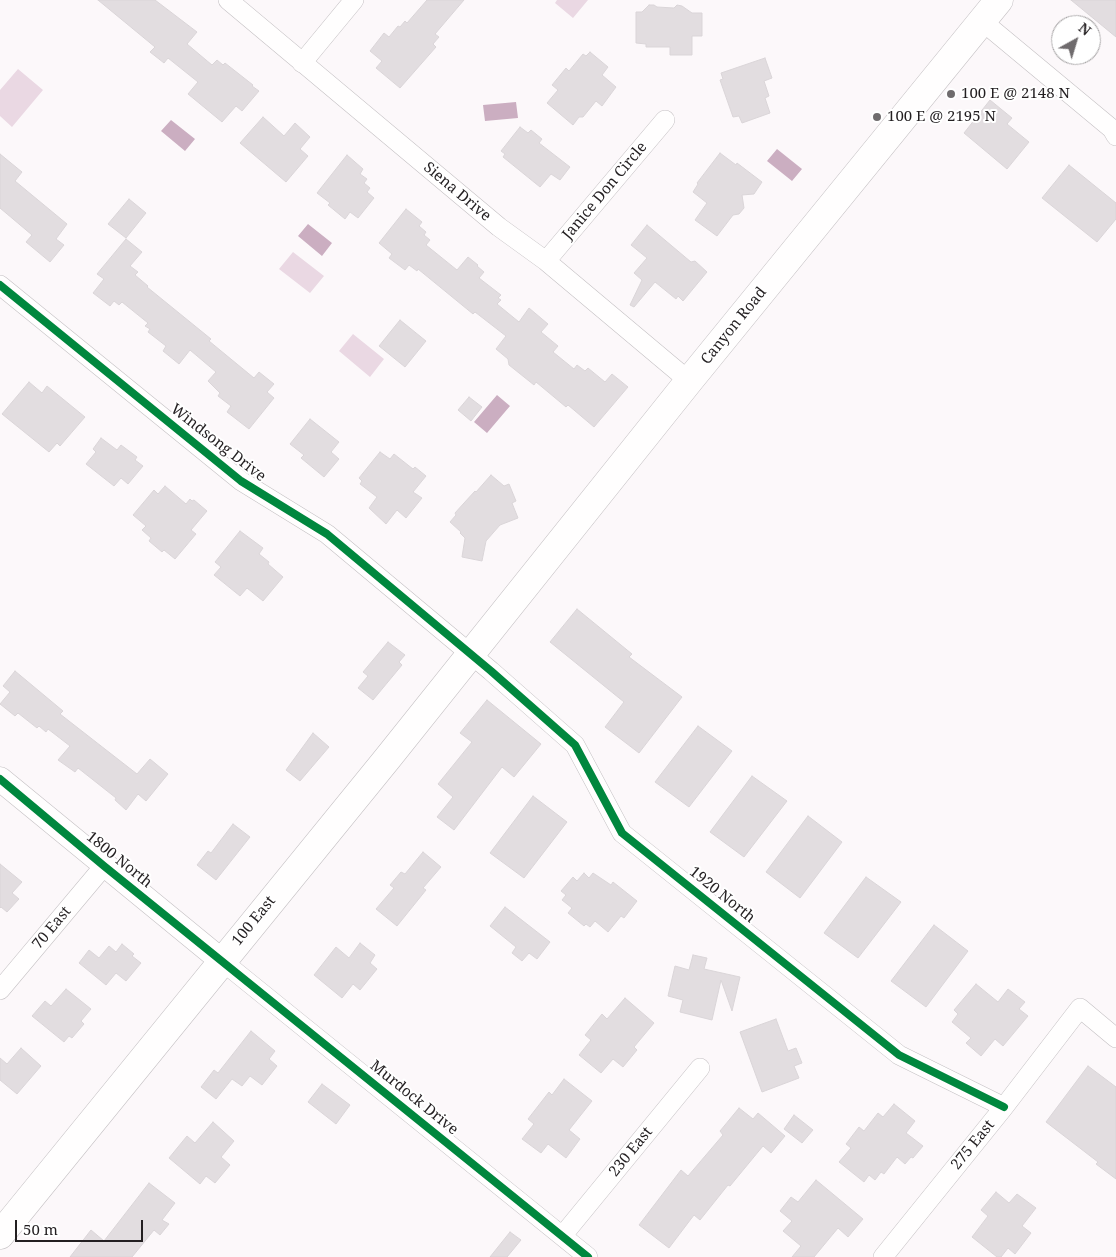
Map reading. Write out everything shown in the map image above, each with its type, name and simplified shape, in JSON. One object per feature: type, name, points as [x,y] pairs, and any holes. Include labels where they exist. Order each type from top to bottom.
[{"type":"main road","name":"Canyon Road","points":[[471,653],[999,0]]},
{"type":"main road","name":"100 East","points":[[0,1235],[471,653]]},
{"type":"street","name":"Siena Drive","points":[[228,0],[499,227],[546,261],[690,381]]},
{"type":"street","points":[[302,63],[354,0]]},
{"type":"street","points":[[982,21],[1112,129],[1116,136]]},
{"type":"street","name":"Janice Don Circle","points":[[546,261],[665,120]]},
{"type":"street","name":"Windsong Drive","points":[[0,286],[241,481],[327,534],[471,653]]},
{"type":"street","name":"1920 North","points":[[471,653],[575,745],[622,833],[899,1055],[1004,1107]]},
{"type":"street","name":"1800 North","points":[[0,779],[222,961]]},
{"type":"street","name":"70 East","points":[[0,990],[104,866]]},
{"type":"street","name":"Murdock Drive","points":[[222,961],[588,1257]]},
{"type":"street","name":"275 East","points":[[883,1257],[1004,1107],[1080,1008],[1116,1038]]},
{"type":"street","name":"230 East","points":[[562,1235],[700,1068]]},
{"type":"shaded area","points":[[557,0],[588,0],[573,18],[555,3]]},
{"type":"shaded area","points":[[18,69],[43,90],[12,127],[0,116],[0,90]]},
{"type":"shaded area","points":[[516,102],[518,118],[485,121],[483,105]]},
{"type":"shaded area","points":[[171,120],[195,139],[185,151],[161,131]]},
{"type":"shaded area","points":[[777,149],[802,169],[792,181],[767,161]]},
{"type":"shaded area","points":[[308,224],[332,243],[322,256],[298,236]]},
{"type":"shaded area","points":[[293,252],[324,276],[310,293],[279,269]]},
{"type":"shaded area","points":[[353,334],[384,359],[370,377],[339,351]]},
{"type":"shaded area","points":[[497,395],[510,406],[487,433],[474,422]]},
{"type":"building","points":[[98,0],[155,0],[197,32],[187,44],[212,65],[217,60],[223,65],[225,63],[259,91],[242,111],[236,106],[222,122],[188,94],[198,82],[168,58],[164,63],[150,52],[155,47]]},
{"type":"building","points":[[427,0],[464,0],[435,34],[439,37],[433,44],[436,47],[400,88],[376,68],[382,61],[370,51],[384,33],[389,37],[398,26],[400,27],[405,21],[407,23]]},
{"type":"building","points":[[1071,0],[1116,0],[1116,37],[1101,25],[1101,15],[1089,15]]},
{"type":"building","points":[[649,5],[674,8],[677,5],[692,13],[702,13],[702,36],[692,36],[692,55],[670,55],[670,47],[646,47],[646,44],[636,43],[636,12],[642,12]]},
{"type":"building","points":[[590,52],[608,67],[602,75],[616,87],[602,106],[596,101],[583,117],[579,117],[573,125],[547,103],[558,90],[552,85],[566,68],[569,71],[583,54],[586,56]]},
{"type":"building","points":[[765,58],[772,78],[764,81],[769,96],[765,98],[770,113],[742,123],[739,116],[733,117],[720,80],[723,79],[721,73]]},
{"type":"building","points":[[990,100],[1012,118],[1007,124],[1029,142],[1007,169],[964,133]]},
{"type":"building","points":[[263,117],[284,136],[295,123],[310,137],[300,149],[308,156],[286,182],[240,143]]},
{"type":"building","points":[[520,127],[528,133],[531,130],[542,139],[539,143],[570,167],[560,180],[551,174],[540,187],[503,157],[505,154],[501,151]]},
{"type":"building","points":[[720,153],[762,182],[754,194],[742,195],[744,208],[739,214],[733,215],[717,236],[695,220],[707,203],[693,192],[697,183]]},
{"type":"building","points":[[0,154],[22,172],[15,181],[67,224],[56,239],[64,245],[50,262],[26,242],[32,235],[0,208]]},
{"type":"building","points":[[347,155],[363,169],[360,174],[367,179],[364,183],[370,188],[367,192],[374,198],[358,218],[350,212],[345,219],[328,205],[330,203],[317,193]]},
{"type":"building","points":[[1069,165],[1116,203],[1116,219],[1097,242],[1042,198]]},
{"type":"building","points":[[129,199],[146,213],[126,238],[108,224]]},
{"type":"building","points":[[406,209],[422,222],[419,226],[426,232],[424,235],[430,240],[426,245],[457,270],[468,257],[478,265],[484,272],[479,278],[501,295],[498,298],[501,300],[497,304],[519,322],[529,308],[548,324],[541,332],[558,346],[553,352],[574,369],[577,365],[585,371],[588,368],[605,382],[612,374],[628,387],[594,427],[568,405],[566,407],[536,382],[534,385],[509,365],[508,359],[496,349],[506,336],[475,312],[473,314],[418,269],[417,271],[409,265],[405,270],[389,258],[392,254],[379,243]]},
{"type":"building","points":[[647,225],[691,262],[695,261],[707,272],[683,301],[678,296],[676,299],[655,282],[634,307],[630,305],[642,280],[634,273],[647,258],[631,245]]},
{"type":"building","points":[[126,239],[142,252],[130,266],[138,272],[135,275],[147,287],[211,339],[209,341],[254,378],[259,372],[274,384],[267,392],[274,398],[249,429],[227,412],[231,406],[218,396],[220,393],[208,381],[216,372],[190,350],[179,364],[163,351],[166,346],[148,332],[150,329],[145,326],[148,323],[122,302],[119,305],[114,301],[110,306],[93,293],[104,279],[97,274]]},
{"type":"building","points":[[400,320],[426,341],[405,367],[379,346]]},
{"type":"building","points":[[29,382],[42,393],[47,386],[85,417],[60,446],[57,443],[49,452],[2,414]]},
{"type":"building","points":[[469,397],[482,407],[471,421],[458,410]]},
{"type":"building","points":[[310,419],[339,442],[331,452],[339,459],[324,477],[301,458],[304,455],[290,444]]},
{"type":"building","points":[[101,438],[117,450],[121,445],[137,457],[135,460],[143,466],[128,484],[121,478],[114,486],[86,464],[96,452],[93,449]]},
{"type":"building","points":[[380,452],[390,459],[394,454],[413,469],[415,467],[426,476],[413,492],[422,498],[406,518],[397,510],[386,524],[369,508],[377,497],[360,484],[362,481],[359,478]]},
{"type":"building","points":[[491,475],[504,486],[509,484],[516,501],[512,503],[518,518],[500,525],[486,541],[482,561],[462,557],[465,538],[450,522],[456,515],[455,513]]},
{"type":"building","points":[[165,486],[186,504],[190,499],[194,500],[207,511],[191,530],[196,534],[175,559],[164,550],[162,552],[149,541],[151,538],[142,530],[146,526],[133,515],[154,490],[158,494]]},
{"type":"building","points":[[240,531],[263,548],[259,554],[283,577],[263,601],[247,588],[240,596],[214,575],[221,567],[215,562]]},
{"type":"building","points":[[577,609],[632,654],[629,657],[682,697],[639,753],[605,727],[624,702],[550,642]]},
{"type":"building","points":[[388,642],[405,655],[399,662],[402,665],[373,700],[358,688],[368,676],[363,672]]},
{"type":"building","points":[[15,671],[63,711],[60,714],[137,774],[150,759],[168,774],[146,801],[138,794],[126,810],[115,800],[116,798],[78,768],[75,772],[58,760],[70,746],[48,729],[46,732],[39,726],[37,728],[18,713],[15,716],[0,704],[10,692],[3,686]]},
{"type":"building","points":[[487,700],[541,744],[514,777],[502,767],[454,830],[437,817],[453,797],[438,784],[472,742],[460,733]]},
{"type":"building","points":[[698,726],[732,751],[689,807],[655,782]]},
{"type":"building","points":[[313,733],[329,747],[300,781],[286,770]]},
{"type":"building","points":[[752,776],[787,801],[744,857],[710,832]]},
{"type":"building","points":[[533,796],[567,822],[524,878],[490,853]]},
{"type":"building","points":[[808,816],[842,842],[800,898],[766,872]]},
{"type":"building","points":[[233,824],[250,837],[216,880],[197,865],[208,851],[211,853]]},
{"type":"building","points":[[423,852],[441,867],[423,888],[426,890],[397,926],[376,909],[394,888],[390,885],[401,872],[405,874]]},
{"type":"building","points":[[0,864],[22,882],[12,893],[19,899],[7,912],[0,908]]},
{"type":"building","points":[[584,873],[589,878],[593,873],[611,885],[613,882],[637,901],[624,918],[621,916],[608,932],[595,921],[590,927],[586,924],[584,926],[568,913],[572,908],[562,900],[566,895],[561,891],[573,877],[577,881]]},
{"type":"building","points":[[866,877],[901,902],[858,958],[824,933]]},
{"type":"building","points":[[505,907],[550,942],[537,959],[529,953],[522,961],[512,953],[516,947],[490,926]]},
{"type":"building","points":[[934,925],[968,951],[926,1007],[891,981]]},
{"type":"building","points":[[360,943],[375,955],[370,963],[377,969],[360,990],[353,984],[342,998],[314,975],[336,947],[349,958]]},
{"type":"building","points":[[122,944],[141,963],[126,981],[116,973],[106,985],[79,963],[89,950],[99,958],[109,946],[116,952]]},
{"type":"building","points":[[693,955],[707,958],[704,969],[740,977],[732,1011],[721,980],[712,1020],[680,1012],[683,1000],[668,996],[675,966],[689,970]]},
{"type":"building","points":[[976,984],[998,1002],[1008,989],[1025,1002],[1019,1009],[1028,1016],[1003,1046],[995,1039],[981,1056],[966,1043],[971,1038],[952,1022],[958,1014],[954,1010]]},
{"type":"building","points":[[66,989],[91,1009],[81,1021],[84,1024],[72,1038],[69,1036],[64,1042],[32,1016],[45,1001],[51,1006]]},
{"type":"building","points":[[625,998],[654,1023],[634,1047],[637,1050],[623,1067],[613,1059],[601,1073],[579,1055],[591,1040],[585,1035],[602,1014],[607,1019]]},
{"type":"building","points":[[776,1019],[788,1051],[796,1048],[802,1063],[794,1066],[799,1078],[762,1092],[740,1032]]},
{"type":"building","points":[[251,1031],[275,1051],[269,1059],[277,1066],[262,1085],[250,1076],[242,1086],[232,1079],[216,1099],[201,1087],[214,1070],[218,1073]]},
{"type":"building","points":[[21,1048],[41,1066],[17,1094],[0,1080],[0,1058],[7,1064]]},
{"type":"building","points":[[1088,1066],[1116,1087],[1116,1179],[1096,1164],[1098,1162],[1046,1122]]},
{"type":"building","points":[[564,1079],[592,1101],[569,1130],[580,1139],[566,1158],[548,1144],[541,1153],[522,1139],[534,1124],[528,1119],[549,1092],[552,1095]]},
{"type":"building","points":[[322,1084],[350,1105],[336,1124],[308,1102]]},
{"type":"building","points":[[894,1104],[915,1121],[906,1133],[923,1146],[905,1164],[897,1157],[884,1174],[881,1172],[875,1180],[869,1175],[864,1182],[839,1162],[851,1148],[846,1144],[859,1127],[864,1131],[878,1113],[883,1117]]},
{"type":"building","points":[[739,1108],[753,1119],[758,1113],[785,1136],[771,1153],[763,1146],[700,1220],[694,1215],[669,1248],[639,1225],[681,1170],[688,1176],[723,1135],[720,1131]]},
{"type":"building","points":[[794,1115],[813,1130],[802,1143],[784,1129]]},
{"type":"building","points":[[213,1122],[234,1141],[221,1157],[230,1165],[215,1183],[206,1176],[200,1184],[169,1158],[187,1136],[195,1143]]},
{"type":"building","points":[[816,1180],[863,1219],[848,1237],[838,1228],[814,1257],[792,1257],[801,1246],[783,1231],[792,1221],[780,1211],[791,1197],[798,1202]]},
{"type":"building","points":[[149,1183],[175,1203],[162,1220],[169,1224],[160,1235],[154,1230],[132,1257],[70,1257],[91,1230],[104,1241]]},
{"type":"building","points":[[996,1192],[1009,1203],[1017,1194],[1036,1208],[1022,1226],[1031,1233],[1015,1254],[1008,1248],[1001,1257],[997,1257],[972,1237],[988,1216],[981,1210]]},
{"type":"building","points":[[510,1232],[521,1240],[507,1257],[490,1257]]},
{"type":"cycle path","points":[[0,285],[241,481],[327,534],[491,671],[575,745],[622,833],[899,1055],[1004,1107]]},
{"type":"cycle path","points":[[0,779],[104,866],[588,1257]]},
{"type":"place","name":"100 E @ 2148 N","points":[[951,94]]},
{"type":"place","name":"100 E @ 2195 N","points":[[877,117]]}]
